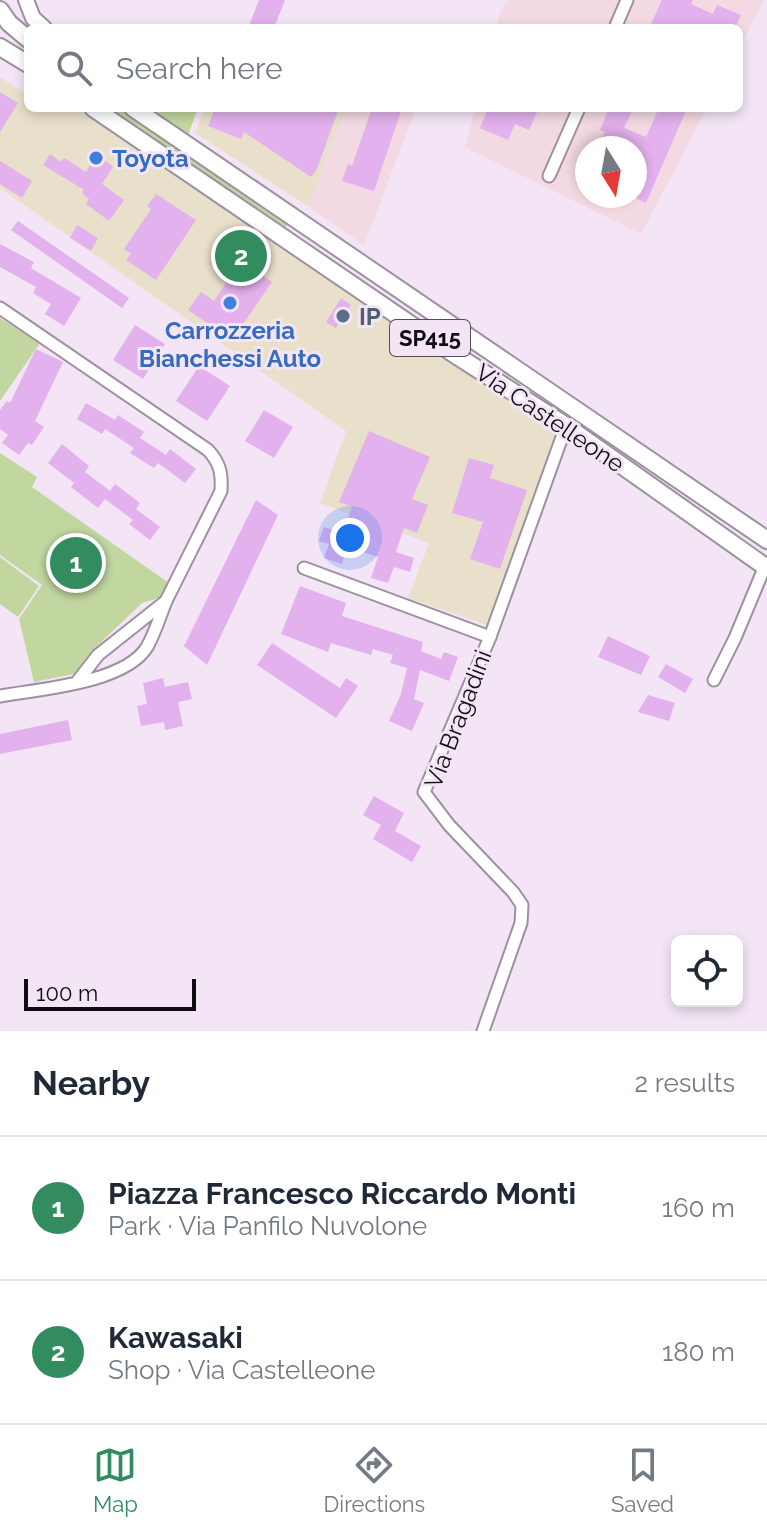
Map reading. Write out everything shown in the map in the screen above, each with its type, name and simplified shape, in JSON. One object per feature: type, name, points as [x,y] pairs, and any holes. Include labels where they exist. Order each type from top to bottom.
[{"type":"main road","points":[[0,10],[24,36]]},
{"type":"main road","points":[[0,47],[24,62]]},
{"type":"main road","name":"Via Castelleone","points":[[99,112],[451,352],[566,426],[766,567]]},
{"type":"main road","name":"Via Castelleone","points":[[139,112],[767,540]]},
{"type":"street","points":[[26,0],[33,18],[40,24]]},
{"type":"street","points":[[617,24],[627,0]]},
{"type":"street","points":[[153,112],[172,134]]},
{"type":"street","points":[[549,176],[577,112]]},
{"type":"street","points":[[0,308],[208,450],[218,460],[222,474],[221,491],[166,601],[147,648],[127,668],[104,676],[0,696]]},
{"type":"street","name":"Via Bragadini","points":[[483,1031],[521,923],[522,905],[449,825],[424,792],[490,637],[566,426]]},
{"type":"street","points":[[714,680],[766,567]]},
{"type":"street","points":[[304,568],[490,637]]},
{"type":"street","points":[[77,682],[98,655],[166,601]]},
{"type":"street","points":[[98,655],[97,669],[104,676]]},
{"type":"shaded area","points":[[509,0],[764,0],[743,40],[743,24],[497,24],[501,10]]},
{"type":"shaded area","points":[[0,77],[24,93],[24,112],[83,112],[573,445],[565,446],[561,453],[496,628],[408,598],[429,543],[320,503],[346,431],[0,188]]},
{"type":"shaded area","points":[[203,112],[345,112],[309,207],[195,133]]},
{"type":"shaded area","points":[[345,112],[414,112],[364,245],[309,207]]},
{"type":"shaded area","points":[[474,112],[705,112],[641,234],[588,208],[647,208],[647,136],[575,136],[575,201],[465,147]]},
{"type":"green space","points":[[114,112],[125,112],[288,224],[285,228]]},
{"type":"green space","points":[[158,112],[197,112],[187,138]]},
{"type":"green space","points":[[0,318],[40,343],[0,401]]},
{"type":"green space","points":[[0,453],[37,477],[32,487],[169,583],[162,597],[142,603],[95,648],[74,674],[34,682],[19,619],[42,585],[0,555]]},
{"type":"green space","points":[[0,557],[39,586],[18,617],[0,604]]},
{"type":"building","points":[[259,0],[285,0],[276,24],[250,24]]},
{"type":"building","points":[[662,0],[693,0],[691,4],[713,14],[717,5],[741,15],[737,24],[651,24]]},
{"type":"building","points":[[0,92],[18,103],[0,132]]},
{"type":"building","points":[[213,112],[338,112],[317,169],[311,177],[244,132],[241,139],[208,126]]},
{"type":"building","points":[[371,112],[401,112],[374,191],[342,181],[348,164],[352,166]]},
{"type":"building","points":[[486,112],[537,112],[529,130],[515,124],[508,140],[480,128]]},
{"type":"building","points":[[607,112],[632,112],[624,128],[644,136],[603,136],[605,132],[600,130]]},
{"type":"building","points":[[657,112],[685,112],[647,201],[646,136]]},
{"type":"building","points":[[50,154],[61,162],[64,158],[86,172],[97,154],[113,167],[102,184],[124,200],[109,221],[86,204],[89,199],[82,193],[84,190],[43,165]]},
{"type":"building","points":[[0,161],[32,181],[22,198],[0,184]]},
{"type":"building","points":[[156,194],[196,220],[156,280],[126,260],[131,254],[124,249],[151,209],[147,206]]},
{"type":"building","points":[[18,221],[129,298],[122,308],[11,230]]},
{"type":"building","points":[[77,225],[98,238],[91,251],[70,238]]},
{"type":"building","points":[[0,244],[34,262],[31,268],[81,298],[64,326],[45,314],[51,304],[33,293],[36,287],[0,267]]},
{"type":"building","points":[[230,253],[272,282],[232,340],[188,310],[201,292],[214,301],[228,280],[217,272]]},
{"type":"building","points":[[341,298],[351,305],[336,328],[326,322]]},
{"type":"building","points":[[135,325],[165,344],[143,379],[113,360]]},
{"type":"building","points":[[36,349],[63,362],[35,421],[44,427],[32,445],[28,443],[19,455],[2,443],[8,435],[0,429],[0,410],[7,401],[10,403]]},
{"type":"building","points":[[199,366],[230,386],[207,421],[176,401]]},
{"type":"building","points":[[86,403],[115,420],[118,415],[144,432],[140,438],[166,455],[170,449],[196,469],[185,483],[158,463],[154,468],[130,453],[134,448],[105,429],[102,434],[77,419]]},
{"type":"building","points":[[264,410],[293,427],[274,458],[245,441]]},
{"type":"building","points":[[369,431],[430,457],[412,499],[428,505],[417,533],[404,528],[396,552],[414,558],[410,572],[394,567],[388,583],[371,578],[378,557],[347,547],[342,564],[324,558],[329,544],[319,541],[324,527],[343,533],[352,507],[339,502]]},
{"type":"building","points":[[62,444],[89,466],[85,472],[110,491],[115,484],[140,503],[136,509],[160,527],[150,540],[129,524],[133,520],[105,499],[98,508],[71,487],[74,483],[48,463]]},
{"type":"building","points":[[469,458],[494,465],[490,478],[527,490],[500,569],[470,559],[483,522],[452,513]]},
{"type":"building","points":[[256,500],[278,515],[207,665],[184,646]]},
{"type":"building","points":[[300,586],[346,603],[342,616],[423,642],[421,651],[441,659],[444,652],[458,657],[449,681],[420,670],[414,699],[424,703],[412,731],[389,721],[401,694],[407,668],[390,663],[393,655],[373,649],[371,655],[331,643],[328,652],[281,634]]},
{"type":"building","points":[[608,636],[650,656],[641,675],[598,657]]},
{"type":"building","points":[[272,643],[340,688],[346,678],[358,686],[336,718],[257,665]]},
{"type":"building","points":[[666,664],[693,679],[685,693],[658,677]]},
{"type":"building","points":[[163,678],[165,687],[188,682],[192,699],[178,702],[183,726],[165,730],[164,722],[141,726],[137,706],[147,704],[143,683]]},
{"type":"building","points":[[648,695],[675,703],[669,721],[638,712]]},
{"type":"building","points":[[68,720],[72,740],[0,754],[0,734]]},
{"type":"building","points":[[374,796],[404,813],[395,831],[421,846],[412,862],[373,839],[381,825],[363,815]]},
{"type":"place","name":"Toyota","points":[[96,158]]},
{"type":"place","name":"Kawasaki","points":[[241,256]]},
{"type":"place","name":"Carrozzeria Bianchessi Auto","points":[[230,303]]},
{"type":"place","name":"IP","points":[[343,316]]},
{"type":"place","name":"Piazza Francesco Riccardo Monti","points":[[76,563]]}]
